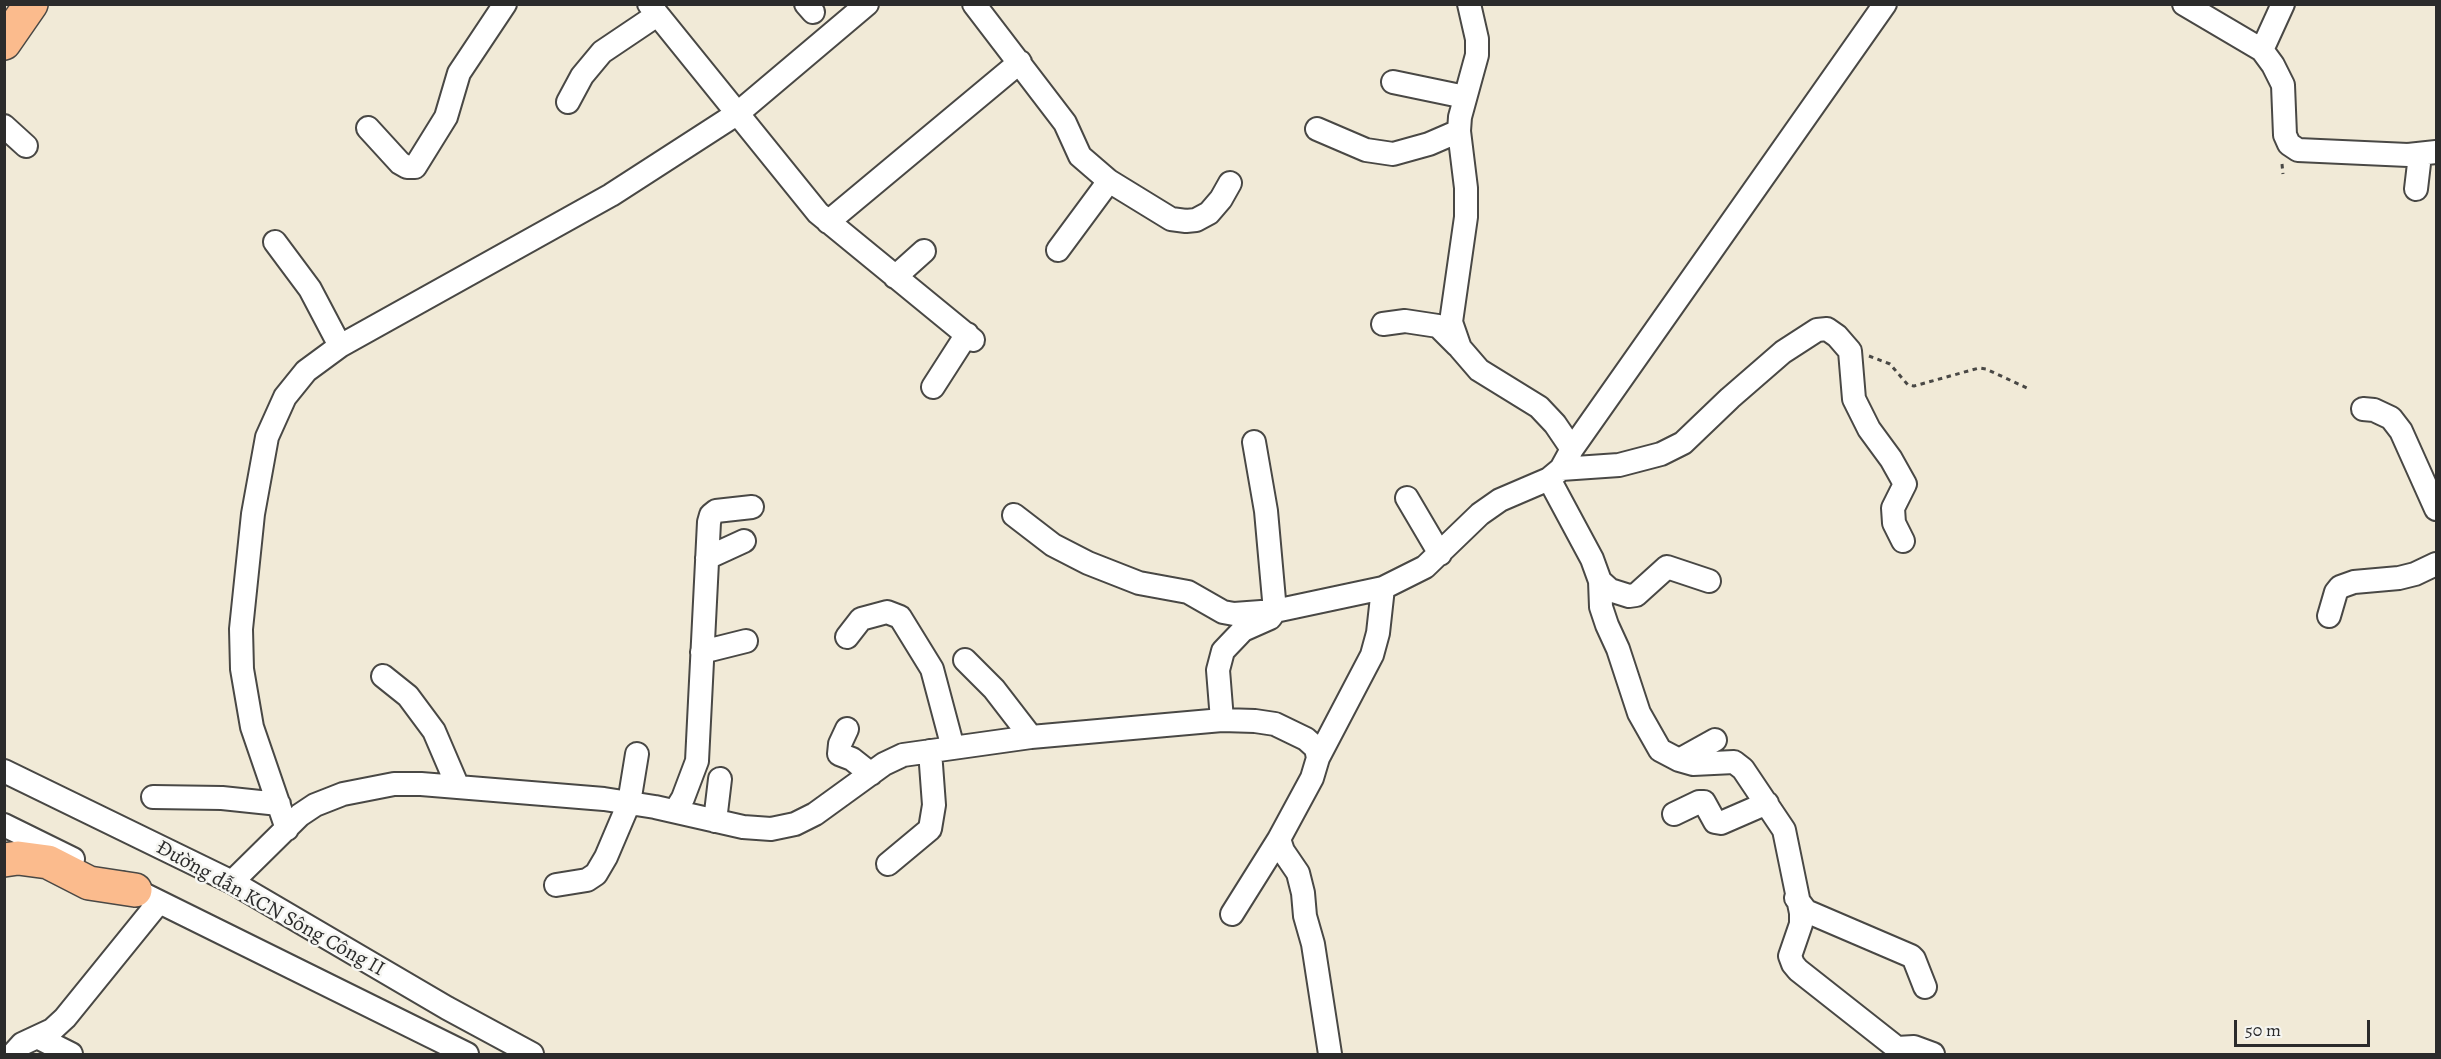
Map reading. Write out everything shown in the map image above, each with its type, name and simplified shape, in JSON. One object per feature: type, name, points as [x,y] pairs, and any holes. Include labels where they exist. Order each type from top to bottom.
[{"type":"highway","points":[[4,43],[31,4]]},
{"type":"highway","points":[[4,860],[18,858],[48,862],[89,883],[147,896]]},
{"type":"street","points":[[368,128],[400,162],[407,167],[415,166],[446,117],[459,73],[505,4]]},
{"type":"street","points":[[287,829],[252,727],[242,669],[241,629],[253,514],[267,437],[285,397],[306,370],[340,346],[611,195],[738,113],[867,4]]},
{"type":"street","points":[[974,4],[1065,123],[1080,156],[1109,181],[1171,219],[1186,221],[1196,220],[1209,213],[1221,199],[1230,183]]},
{"type":"street","points":[[1460,348],[1451,322],[1466,217],[1466,188],[1459,131],[1465,97],[1477,55],[1477,39],[1469,4]]},
{"type":"street","points":[[1555,474],[1885,4]]},
{"type":"street","points":[[2184,4],[2262,50],[2274,64],[2283,85],[2285,135],[2289,144],[2298,150],[2428,153],[2416,189]]},
{"type":"street","points":[[2262,50],[2283,4]]},
{"type":"street","points":[[568,102],[582,76],[602,51],[653,10],[738,113],[791,182],[828,222],[970,337],[933,387]]},
{"type":"street","points":[[828,222],[1020,62]]},
{"type":"street","points":[[1393,82],[1465,97]]},
{"type":"street","points":[[4,126],[26,146]]},
{"type":"street","points":[[1317,129],[1366,150],[1393,154],[1430,144],[1459,131]]},
{"type":"street","points":[[1058,250],[1109,181]]},
{"type":"street","points":[[275,242],[309,289],[340,346]]},
{"type":"street","points":[[895,277],[924,251]]},
{"type":"street","points":[[1383,324],[1405,321],[1438,326],[1479,369],[1539,407],[1555,424],[1572,449]]},
{"type":"street","points":[[1014,515],[1053,545],[1088,563],[1139,583],[1188,592],[1223,612],[1234,614],[1275,611],[1383,588],[1425,567],[1480,514],[1500,500],[1555,474],[1619,465],[1661,454],[1676,447],[1783,352],[1817,330],[1827,329],[1837,336],[1850,351],[1854,399],[1869,429],[1891,459],[1905,484],[1893,508],[1894,523],[1903,541]]},
{"type":"street","points":[[2363,409],[2374,410],[2391,418],[2401,431],[2436,509]]},
{"type":"street","points":[[1222,720],[1218,670],[1223,651],[1243,630],[1270,618],[1275,611],[1266,511],[1254,442]]},
{"type":"street","points":[[1555,474],[1600,581],[1601,607],[1618,649],[1639,713],[1660,750],[1678,760],[1693,764],[1734,762],[1743,769],[1784,830],[1796,898],[1801,913],[1801,924],[1790,956],[1798,970],[1897,1048],[1914,1047],[1933,1054]]},
{"type":"street","points":[[1407,498],[1440,554]]},
{"type":"street","points":[[675,811],[683,798],[697,761],[711,514],[723,509],[752,507]]},
{"type":"street","points":[[707,558],[744,542]]},
{"type":"street","points":[[2328,616],[2340,586],[2354,582],[2399,578],[2415,574],[2436,564]]},
{"type":"street","points":[[1600,581],[1610,590],[1629,596],[1636,595],[1667,567],[1709,581]]},
{"type":"street","points":[[1232,914],[1279,839],[1372,655],[1378,633],[1383,588]]},
{"type":"street","points":[[847,637],[861,619],[887,612],[900,617],[932,669],[953,748]]},
{"type":"street","points":[[702,652],[746,641]]},
{"type":"street","points":[[965,660],[994,689],[1031,737]]},
{"type":"street","points":[[383,676],[408,696],[434,731],[458,787]]},
{"type":"street","points":[[232,882],[300,815],[315,805],[343,794],[394,784],[458,787],[629,803],[743,827],[771,829],[795,824],[815,814],[884,764],[903,755],[1031,737],[1222,720],[1255,721],[1275,724],[1306,739],[1316,748],[1318,758]]},
{"type":"street","points":[[847,729],[840,744],[839,754],[852,759],[871,774]]},
{"type":"street","points":[[1678,760],[1715,740]]},
{"type":"street","points":[[888,864],[930,829],[934,805],[930,751]]},
{"type":"street","points":[[556,885],[587,880],[596,874],[606,857],[629,803],[637,754]]},
{"type":"street","name":"Đường dẫn KCN Sông Công II","points":[[4,771],[232,882],[447,1008],[532,1054]]},
{"type":"street","points":[[715,821],[720,779]]},
{"type":"street","points":[[153,797],[222,798],[279,804]]},
{"type":"street","points":[[1674,814],[1699,802],[1704,802],[1715,822],[1721,823],[1767,803]]},
{"type":"street","name":"Đường dẫn KCN Sông Công II","points":[[4,825],[467,1054]]},
{"type":"street","points":[[1279,839],[1283,851],[1298,873],[1303,893],[1305,916],[1313,944],[1330,1054]]},
{"type":"street","points":[[13,1054],[22,1044],[52,1030],[65,1018],[147,896]]},
{"type":"street","points":[[1796,898],[1806,911],[1911,956],[1924,987]]},
{"type":"street","points":[[37,1037],[71,1054]]},
{"type":"path","points":[[1850,351],[1890,364],[1908,385],[1914,386],[1979,368],[2028,388]]}]
